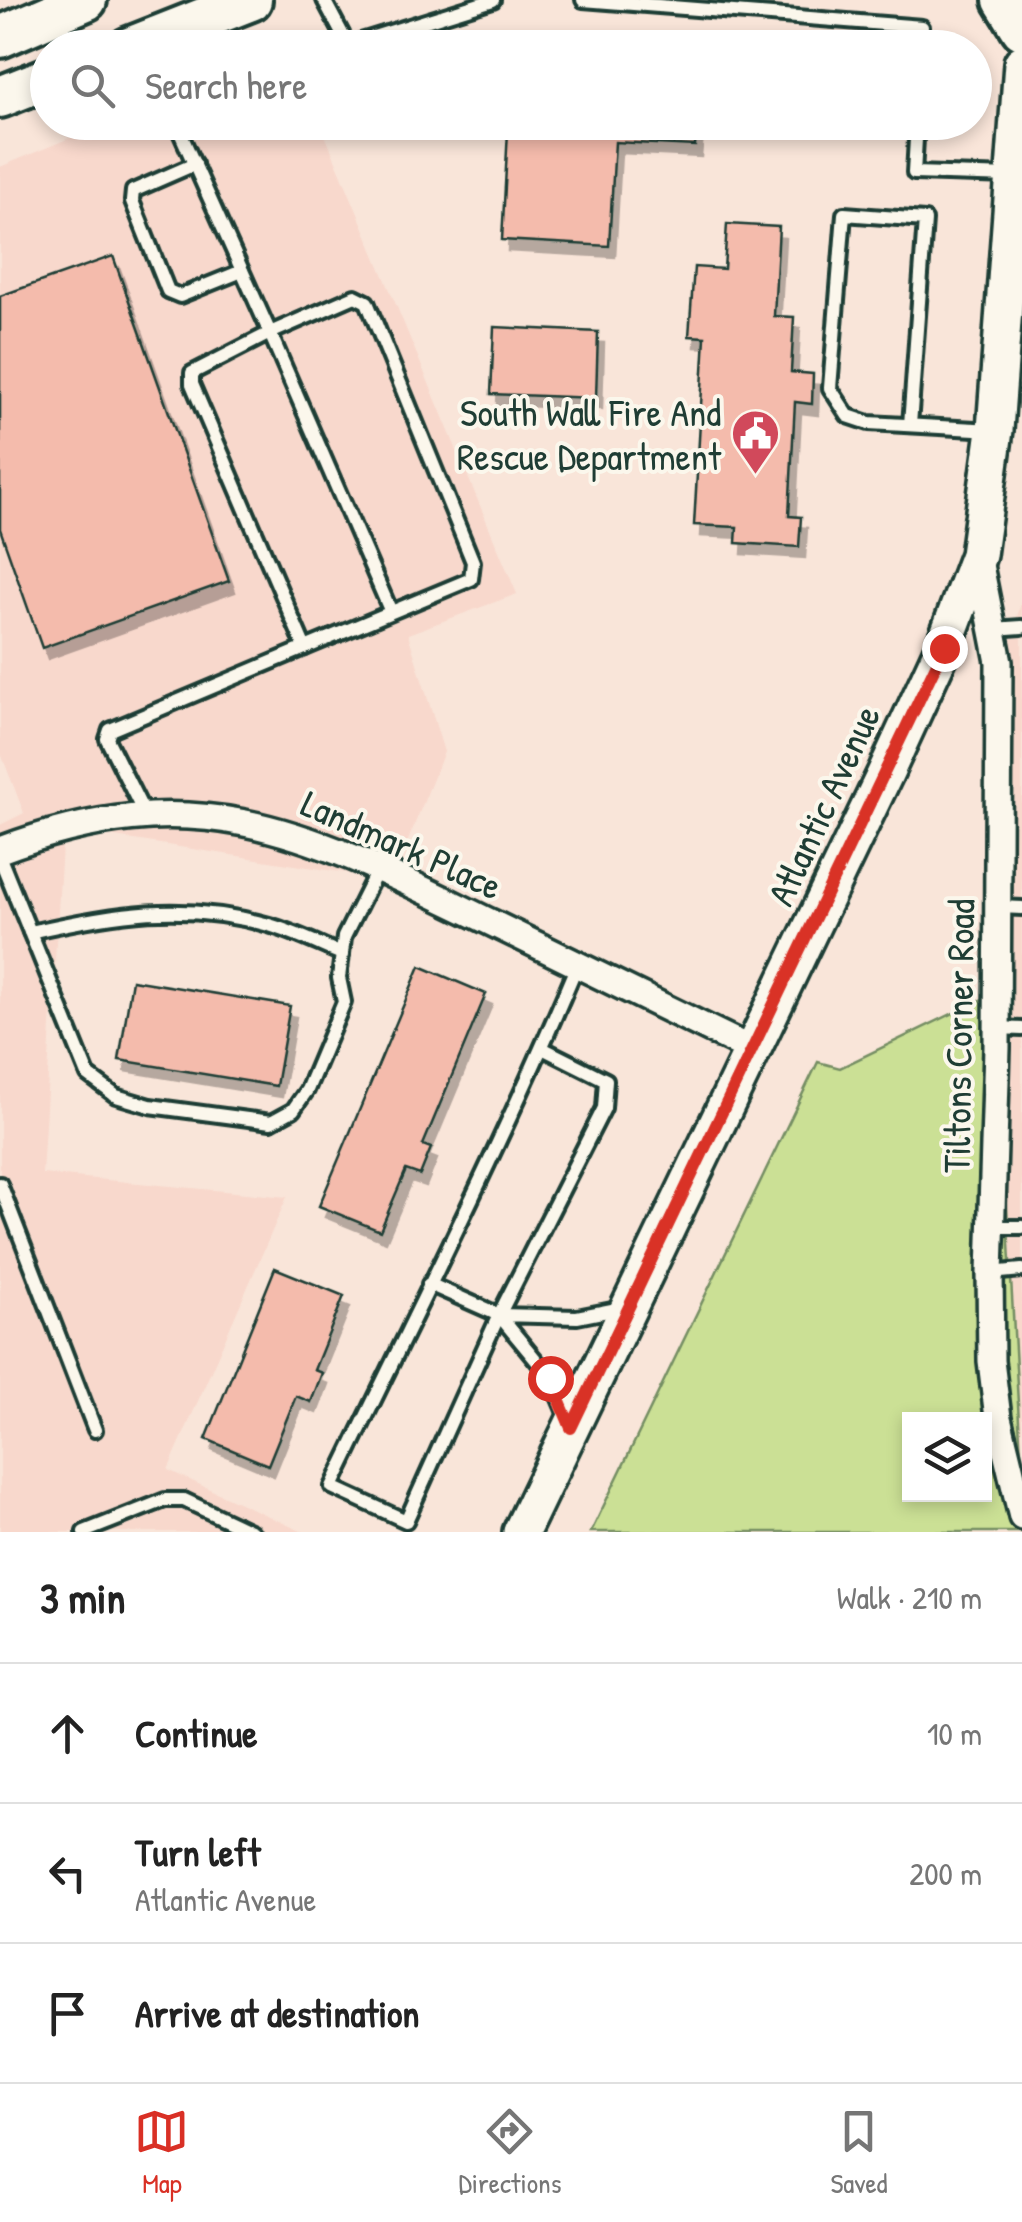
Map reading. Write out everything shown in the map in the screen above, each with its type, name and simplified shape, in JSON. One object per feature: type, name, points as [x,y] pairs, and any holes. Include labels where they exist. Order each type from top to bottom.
[{"type":"highway","points":[[0,36],[86,0]]},
{"type":"highway","points":[[190,30],[251,0]]},
{"type":"highway","points":[[1004,0],[1022,29]]},
{"type":"highway","points":[[0,97],[30,85]]},
{"type":"main road","name":"Atlantic Avenue","points":[[521,1532],[944,648],[978,554],[1007,341],[1022,63]]},
{"type":"street","name":"Tiltons Corner Road","points":[[978,554],[999,662],[1010,908],[1010,1028],[991,1226],[992,1361],[998,1418],[1022,1517]]},
{"type":"street","name":"Landmark Place","points":[[0,850],[46,832],[112,818],[204,816],[249,822],[300,836],[378,869],[752,1050]]},
{"type":"lane","points":[[324,0],[340,30]]},
{"type":"lane","points":[[396,30],[493,0]]},
{"type":"lane","points":[[583,0],[922,27],[922,30]]},
{"type":"lane","points":[[184,140],[391,612]]},
{"type":"lane","points":[[916,140],[914,173],[1017,153]]},
{"type":"lane","points":[[195,164],[133,191],[132,201],[168,292],[180,296],[242,270]]},
{"type":"lane","points":[[910,425],[925,220],[844,214],[830,388],[848,416],[869,422],[910,425],[995,430]]},
{"type":"lane","points":[[145,816],[107,738],[110,730],[470,579],[474,562],[367,302],[355,296],[270,332],[192,373],[192,384],[304,648]]},
{"type":"lane","points":[[993,629],[1022,627]]},
{"type":"lane","points":[[0,858],[88,1075],[116,1096],[150,1106],[271,1122],[293,1110],[307,1090],[344,1002],[339,978],[344,937],[378,869]]},
{"type":"lane","points":[[30,932],[112,913],[209,913],[270,925],[342,954]]},
{"type":"lane","points":[[542,1048],[606,1080],[604,1108],[499,1315],[406,1520],[332,1487],[542,1048],[577,965]]},
{"type":"lane","points":[[0,1184],[96,1430]]},
{"type":"lane","points":[[991,1226],[1022,1227]]},
{"type":"lane","points":[[990,1273],[1022,1270]]},
{"type":"lane","points":[[429,1284],[499,1315],[577,1317],[629,1307]]},
{"type":"lane","points":[[499,1315],[550,1378],[571,1428]]},
{"type":"lane","points":[[84,1532],[165,1500],[184,1500],[252,1532]]},
{"type":"shaded area","points":[[65,140],[327,140],[517,594],[408,634],[444,752],[392,880],[63,829],[42,1174],[287,1197],[168,1470],[303,1532],[0,1532],[0,825],[24,813],[0,751],[0,167]]},
{"type":"shaded area","points":[[1022,599],[1022,1475],[995,993],[998,685]]},
{"type":"green space","points":[[995,993],[1022,1532],[591,1532],[818,1062],[840,1068]]},
{"type":"building","points":[[508,140],[696,140],[695,146],[615,142],[609,246],[502,240]]},
{"type":"building","points":[[727,224],[779,227],[774,316],[794,317],[791,372],[813,374],[812,404],[795,402],[789,516],[801,517],[799,547],[736,543],[737,527],[694,525],[705,337],[689,336],[694,267],[724,269]]},
{"type":"building","points":[[113,256],[229,581],[42,648],[0,529],[0,296]]},
{"type":"building","points":[[494,327],[598,332],[596,398],[491,394]]},
{"type":"building","points":[[420,966],[486,994],[423,1145],[431,1148],[420,1175],[406,1170],[380,1231],[319,1206]]},
{"type":"building","points":[[132,980],[290,1006],[276,1086],[119,1060]]},
{"type":"building","points":[[275,1268],[344,1296],[314,1370],[322,1373],[311,1402],[296,1396],[268,1465],[206,1439]]},
{"type":"place","name":"South Wall Fire And Rescue Department","points":[[756,476]]},
{"type":"route","points":[[550,1378],[571,1428],[944,648]]}]
